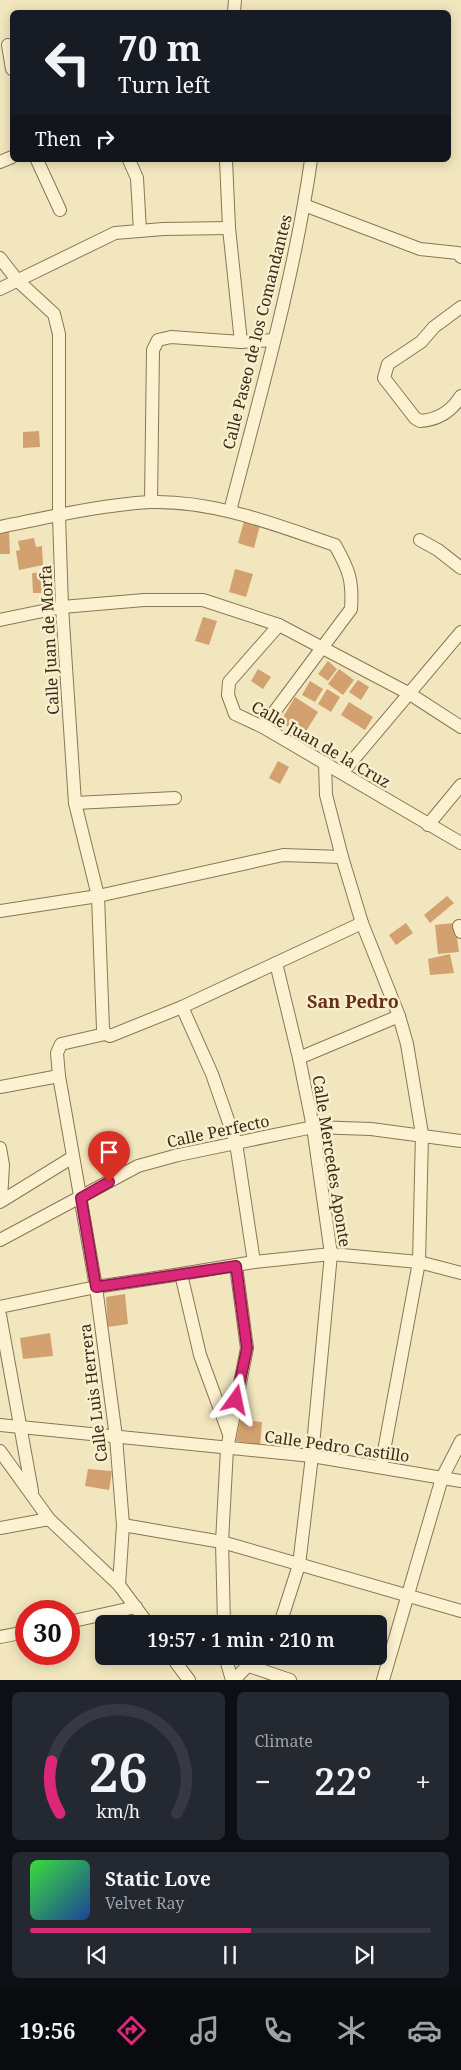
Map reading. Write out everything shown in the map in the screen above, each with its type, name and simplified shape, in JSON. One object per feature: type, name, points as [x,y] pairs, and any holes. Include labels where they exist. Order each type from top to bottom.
[{"type":"street","points":[[8,45],[10,57]]},
{"type":"street","points":[[38,162],[60,210]]},
{"type":"street","points":[[130,162],[137,178],[140,231]]},
{"type":"street","points":[[226,162],[229,228],[241,342]]},
{"type":"street","name":"Calle Paseo de los Comandantes","points":[[230,512],[274,340],[304,205],[310,162]]},
{"type":"street","points":[[304,205],[420,249],[458,253],[461,257]]},
{"type":"street","points":[[0,288],[116,233],[229,228]]},
{"type":"street","name":"Calle Juan de Morfa","points":[[0,258],[17,280],[54,314],[60,334],[59,516],[62,607],[74,803],[98,896],[103,1029],[107,1035]]},
{"type":"street","points":[[461,307],[434,327],[420,342],[388,364],[384,378],[415,418],[420,421],[438,417],[450,411],[461,396]]},
{"type":"street","points":[[151,502],[153,350],[158,340],[171,337],[241,342],[274,340]]},
{"type":"street","points":[[0,527],[102,507],[151,502],[181,504],[230,512],[262,520],[334,545],[347,567],[352,588],[351,609],[263,727]]},
{"type":"street","points":[[420,540],[438,550],[461,568]]},
{"type":"street","points":[[0,620],[62,607],[144,600],[203,600],[279,625],[410,694],[461,728]]},
{"type":"street","name":"Calle Juan de la Cruz","points":[[279,625],[229,682],[228,695],[235,714],[263,727],[461,842]]},
{"type":"street","points":[[342,773],[461,632]]},
{"type":"street","points":[[325,763],[326,795],[342,857],[362,922],[399,1016],[407,1044],[422,1134],[419,1262],[380,1467]]},
{"type":"street","points":[[428,824],[461,785]]},
{"type":"street","points":[[74,803],[175,798]]},
{"type":"street","points":[[0,911],[98,896],[282,855],[342,857]]},
{"type":"street","name":"Calle Luis Herrera","points":[[119,1585],[123,1525],[116,1438],[96,1287],[59,1076],[57,1053],[62,1044],[107,1035],[182,1008],[362,922]]},
{"type":"street","name":"Calle Mercedes Aponte","points":[[276,963],[299,1058],[313,1127],[331,1254],[312,1456],[299,1565],[283,1615]]},
{"type":"street","points":[[182,1008],[212,1074],[236,1143],[254,1262]]},
{"type":"street","points":[[299,1058],[399,1016]]},
{"type":"street","points":[[0,1087],[59,1076]]},
{"type":"street","name":"Calle Perfecto","points":[[0,1240],[138,1166],[178,1155],[313,1127],[371,1129],[461,1140]]},
{"type":"street","points":[[0,1148],[3,1165],[1,1201]]},
{"type":"street","points":[[1,1201],[73,1157]]},
{"type":"street","points":[[0,1307],[96,1287],[254,1262],[331,1254],[419,1262],[461,1273]]},
{"type":"street","points":[[224,1615],[222,1542],[227,1449],[247,1348],[236,1266]]},
{"type":"street","points":[[181,1274],[200,1356],[229,1435]]},
{"type":"street","points":[[0,1315],[33,1496]]},
{"type":"street","name":"Calle Pedro Castillo","points":[[0,1424],[116,1438],[312,1456],[461,1481]]},
{"type":"street","points":[[383,1680],[442,1478],[461,1441]]},
{"type":"street","points":[[0,1451],[50,1519],[119,1585],[142,1615]]},
{"type":"street","points":[[0,1528],[50,1519]]},
{"type":"street","points":[[123,1525],[222,1542],[461,1611]]},
{"type":"street","points":[[80,1620],[136,1607]]},
{"type":"street","points":[[0,1637],[15,1634]]},
{"type":"street","points":[[177,1665],[188,1680]]},
{"type":"street","points":[[228,1665],[233,1680],[249,1665]]},
{"type":"street","points":[[261,1665],[290,1680]]},
{"type":"building","points":[[39,431],[40,447],[23,448],[23,432]]},
{"type":"building","points":[[244,521],[260,525],[254,548],[238,543]]},
{"type":"building","points":[[0,532],[9,532],[10,554],[0,554]]},
{"type":"building","points":[[34,538],[36,547],[42,546],[43,565],[19,570],[16,551],[20,550],[18,541]]},
{"type":"building","points":[[235,569],[253,574],[246,597],[229,592]]},
{"type":"building","points":[[50,572],[50,593],[33,593],[32,573]]},
{"type":"building","points":[[203,617],[217,621],[209,645],[195,641]]},
{"type":"building","points":[[328,661],[337,669],[328,681],[318,674]]},
{"type":"building","points":[[258,669],[271,677],[263,689],[251,681]]},
{"type":"building","points":[[339,669],[354,680],[343,695],[328,684]]},
{"type":"building","points":[[358,680],[369,687],[361,700],[349,692]]},
{"type":"building","points":[[310,681],[323,689],[315,702],[302,695]]},
{"type":"building","points":[[327,689],[340,697],[331,712],[318,704]]},
{"type":"building","points":[[295,697],[318,712],[303,736],[280,722]]},
{"type":"building","points":[[349,702],[373,717],[365,730],[341,715]]},
{"type":"building","points":[[278,761],[289,767],[280,784],[269,778]]},
{"type":"building","points":[[447,896],[454,903],[430,923],[424,915]]},
{"type":"building","points":[[406,923],[413,933],[396,945],[389,935]]},
{"type":"building","points":[[455,923],[459,952],[438,954],[435,925]]},
{"type":"building","points":[[450,954],[454,973],[430,975],[428,959]]},
{"type":"building","points":[[125,1294],[128,1324],[108,1327],[106,1297]]},
{"type":"building","points":[[50,1333],[53,1356],[23,1359],[20,1338]]},
{"type":"building","points":[[240,1420],[262,1422],[260,1445],[236,1441]]},
{"type":"building","points":[[88,1469],[112,1471],[109,1490],[85,1486]]},
{"type":"district","name":"San Pedro","points":[[353,1001]]},
{"type":"route","points":[[109,1182],[81,1198],[96,1287],[236,1266],[247,1348],[236,1400]]}]
